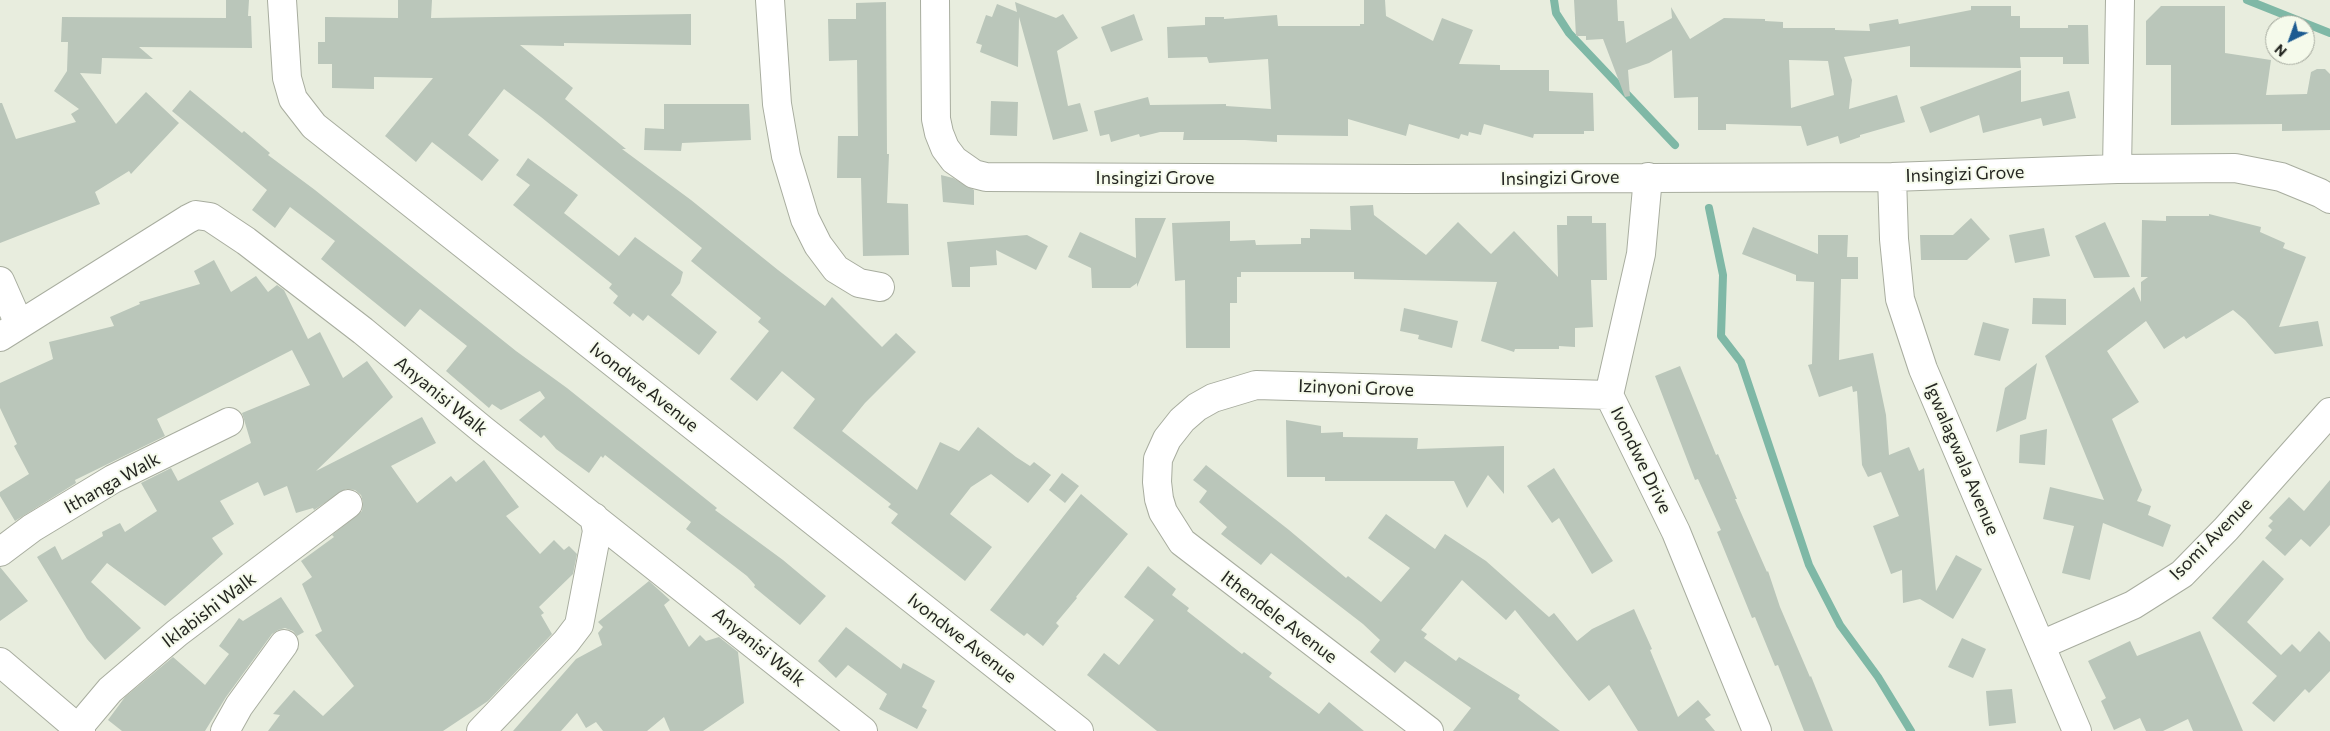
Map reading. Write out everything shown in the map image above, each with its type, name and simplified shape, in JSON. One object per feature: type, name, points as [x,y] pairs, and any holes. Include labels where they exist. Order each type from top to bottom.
[{"type":"street","name":"Ivondwe Avenue","points":[[282,0],[287,78],[293,98],[314,126],[1080,731]]},
{"type":"street","points":[[770,0],[777,104],[786,156],[805,219],[818,246],[836,269],[858,283],[880,287]]},
{"type":"street","name":"Insingizi Grove","points":[[935,0],[936,119],[939,134],[944,148],[954,160],[968,171],[986,177],[1411,179],[1892,177],[2117,169],[2235,168],[2281,177],[2330,199]]},
{"type":"street","points":[[2117,169],[2120,0]]},
{"type":"street","name":"Ivondwe Drive","points":[[1648,177],[1641,254],[1609,395],[1676,532],[1757,731]]},
{"type":"street","name":"Igwalagwala Avenue","points":[[1892,177],[1894,239],[1900,299],[1923,369],[2076,731]]},
{"type":"street","name":"Anyanisi Walk","points":[[10,330],[188,218],[196,214],[210,216],[246,241],[363,332],[483,430],[594,516],[863,731]]},
{"type":"street","points":[[0,281],[10,330]]},
{"type":"street","name":"Izinyoni Grove","points":[[1157,482],[1158,459],[1167,439],[1182,420],[1213,398],[1256,385],[1609,395]]},
{"type":"street","name":"Isomi Avenue","points":[[2041,645],[2133,604],[2182,574],[2226,529],[2330,412]]},
{"type":"street","name":"Ithanga Walk","points":[[0,552],[32,528],[113,479],[229,422]]},
{"type":"street","name":"Ithendele Avenue","points":[[1157,482],[1164,512],[1182,542],[1414,726]]},
{"type":"street","name":"Iklabishi Walk","points":[[80,729],[110,690],[177,633],[348,504]]},
{"type":"street","points":[[481,731],[566,642],[579,625],[597,531],[594,516]]},
{"type":"street","points":[[225,731],[239,706],[284,644]]},
{"type":"street","points":[[0,662],[80,729]]},
{"type":"building","points":[[226,0],[249,0],[248,16],[251,16],[252,48],[139,47],[153,59],[102,58],[101,74],[80,73],[116,124],[146,92],[179,123],[131,174],[129,171],[95,192],[100,204],[0,243],[0,103],[2,103],[16,139],[76,122],[71,114],[79,109],[54,91],[67,71],[68,42],[61,42],[62,17],[226,18]]},
{"type":"building","points":[[398,0],[432,0],[431,18],[691,14],[691,45],[564,43],[564,46],[520,45],[573,88],[565,99],[626,149],[622,149],[691,200],[778,270],[825,306],[832,297],[882,347],[896,333],[916,352],[865,403],[842,431],[917,490],[940,442],[959,451],[978,427],[1016,457],[1030,466],[1034,462],[1051,475],[1028,503],[991,474],[971,487],[950,514],[992,547],[965,581],[891,523],[898,514],[888,507],[891,504],[793,428],[815,399],[782,371],[757,401],[730,379],[769,331],[758,322],[761,318],[691,261],[702,248],[541,117],[504,89],[468,135],[499,160],[482,181],[432,142],[416,162],[385,136],[433,78],[374,77],[374,89],[332,88],[332,64],[318,64],[318,42],[325,42],[325,17],[398,18]]},
{"type":"building","points":[[1364,0],[1385,0],[1386,16],[1433,41],[1442,18],[1473,30],[1459,64],[1500,65],[1500,70],[1549,70],[1549,91],[1593,93],[1594,131],[1584,131],[1584,134],[1534,134],[1533,138],[1484,124],[1481,135],[1469,132],[1468,136],[1461,134],[1459,139],[1409,124],[1406,136],[1348,119],[1348,136],[1277,135],[1277,142],[1183,140],[1184,132],[1160,132],[1140,137],[1139,134],[1111,142],[1109,134],[1100,136],[1094,111],[1148,97],[1150,105],[1226,104],[1226,106],[1271,109],[1268,59],[1209,63],[1207,57],[1168,58],[1167,27],[1205,25],[1205,17],[1224,17],[1224,19],[1277,15],[1278,26],[1360,26],[1360,24],[1364,24]]},
{"type":"building","points":[[1574,0],[1617,0],[1618,21],[1624,21],[1626,43],[1672,18],[1671,7],[1690,39],[1724,18],[1765,19],[1765,21],[1783,22],[1783,28],[1835,28],[1835,30],[1870,31],[1869,24],[1898,19],[1899,24],[1971,10],[1971,6],[2011,6],[2011,16],[2020,16],[2020,28],[2068,28],[2068,25],[2088,25],[2089,64],[2063,64],[2063,57],[2020,57],[2021,68],[1910,67],[1910,46],[1844,57],[1852,80],[1849,109],[1897,95],[1905,122],[1860,135],[1860,137],[1840,144],[1838,136],[1807,146],[1801,126],[1726,124],[1726,130],[1698,130],[1698,97],[1674,98],[1672,50],[1649,63],[1628,70],[1630,96],[1625,97],[1603,39],[1586,40],[1586,36],[1576,36]],"holes":[[[1789,60],[1828,61],[1834,95],[1791,108]]]},
{"type":"building","points":[[886,2],[887,154],[889,154],[887,203],[908,204],[909,255],[863,256],[861,178],[837,178],[838,136],[858,136],[857,60],[829,61],[828,19],[856,19],[856,3]]},
{"type":"building","points":[[1015,2],[1056,18],[1063,14],[1078,38],[1057,51],[1068,106],[1080,103],[1088,131],[1053,140],[1019,17],[1018,67],[980,52],[982,45],[976,43],[986,15],[992,17],[997,4],[1017,12]]},
{"type":"building","points":[[2161,6],[2225,6],[2225,53],[2265,59],[2265,65],[2270,65],[2266,95],[2307,94],[2311,72],[2317,69],[2325,69],[2330,74],[2330,130],[2282,131],[2282,124],[2171,125],[2171,65],[2146,65],[2146,21]]},
{"type":"building","points":[[1134,14],[1143,40],[1111,52],[1101,27]]},
{"type":"building","points":[[2021,70],[2021,102],[2069,91],[2076,118],[2043,126],[2041,118],[1983,133],[1979,115],[1930,133],[1920,107]]},
{"type":"building","points":[[190,90],[242,133],[244,131],[270,153],[268,155],[315,190],[516,351],[567,388],[717,508],[715,510],[783,560],[826,596],[800,625],[754,587],[755,585],[747,576],[686,529],[691,522],[605,455],[603,458],[601,456],[589,473],[556,449],[544,435],[541,438],[519,420],[545,398],[540,391],[501,410],[492,404],[489,408],[446,371],[467,346],[420,309],[405,327],[321,259],[335,241],[290,207],[275,228],[252,210],[267,190],[172,111]]},
{"type":"building","points":[[991,101],[1018,102],[1017,136],[990,135]]},
{"type":"building","points":[[664,104],[749,104],[751,140],[682,143],[681,151],[644,150],[645,128],[664,129]]},
{"type":"building","points":[[528,158],[578,195],[564,213],[619,256],[635,237],[683,272],[680,283],[671,295],[717,332],[699,355],[648,315],[643,321],[633,313],[630,317],[613,303],[618,296],[609,288],[612,284],[513,205],[530,185],[516,175]]},
{"type":"building","points":[[941,175],[953,178],[974,190],[974,205],[943,202]]},
{"type":"building","points":[[1373,205],[1374,215],[1426,255],[1458,222],[1491,254],[1514,231],[1558,277],[1557,225],[1567,225],[1567,216],[1592,216],[1592,223],[1606,223],[1607,280],[1591,280],[1593,327],[1575,328],[1575,347],[1559,346],[1559,349],[1515,349],[1514,352],[1481,341],[1497,282],[1354,279],[1354,272],[1241,272],[1241,277],[1237,277],[1237,303],[1230,303],[1230,348],[1186,348],[1185,280],[1175,281],[1172,223],[1230,221],[1230,241],[1255,240],[1256,245],[1301,244],[1301,238],[1310,238],[1310,229],[1351,230],[1350,206]]},
{"type":"building","points":[[2209,214],[2261,227],[2260,232],[2285,243],[2283,248],[2306,257],[2279,327],[2318,321],[2323,346],[2275,354],[2245,320],[2233,310],[2186,339],[2184,336],[2164,349],[2146,321],[2107,351],[2139,402],[2112,419],[2142,490],[2137,501],[2151,506],[2148,515],[2171,525],[2163,547],[2103,523],[2090,580],[2062,573],[2074,526],[2043,519],[2050,487],[2104,500],[2045,356],[2134,287],[2141,302],[2141,282],[2148,277],[2141,277],[2142,220],[2166,221],[2166,216],[2209,216]]},
{"type":"building","points":[[1135,218],[1166,218],[1137,287],[1137,283],[1130,288],[1092,288],[1091,268],[1068,257],[1080,232],[1136,258]]},
{"type":"building","points":[[1971,218],[1990,239],[1967,260],[1921,260],[1920,235],[1953,235]]},
{"type":"building","points":[[2105,222],[2130,277],[2094,278],[2075,236]]},
{"type":"building","points":[[1753,227],[1818,254],[1818,235],[1848,235],[1847,257],[1858,257],[1858,279],[1841,279],[1839,360],[1873,353],[1886,415],[1889,455],[1909,447],[1919,471],[1924,468],[1936,591],[1956,555],[1982,569],[1953,619],[1920,599],[1903,603],[1902,570],[1891,574],[1873,526],[1899,516],[1881,472],[1868,477],[1862,465],[1857,391],[1853,392],[1852,386],[1819,397],[1808,365],[1812,364],[1814,282],[1796,281],[1796,275],[1742,254]]},
{"type":"building","points":[[2044,228],[2050,256],[2015,263],[2009,235]]},
{"type":"building","points":[[1027,235],[1048,246],[1036,270],[996,250],[997,265],[970,267],[970,287],[952,287],[947,242]]},
{"type":"building","points":[[214,260],[231,292],[256,276],[268,292],[277,285],[284,290],[308,339],[320,332],[343,378],[367,361],[393,397],[316,471],[422,417],[436,443],[391,466],[417,503],[451,476],[456,482],[484,460],[519,507],[506,516],[540,554],[554,540],[564,550],[569,546],[577,554],[573,574],[539,607],[544,613],[541,615],[552,634],[488,701],[443,731],[268,731],[280,715],[273,714],[294,690],[323,716],[354,686],[315,635],[322,631],[302,584],[312,577],[301,561],[334,537],[332,535],[362,511],[363,502],[361,495],[355,490],[346,489],[314,510],[313,508],[296,513],[287,486],[264,496],[258,482],[220,501],[234,524],[212,538],[223,554],[165,606],[107,563],[91,582],[141,628],[105,660],[87,639],[37,557],[55,546],[62,560],[103,536],[102,532],[120,523],[125,532],[157,511],[141,483],[171,468],[178,481],[251,443],[242,413],[310,385],[292,350],[157,419],[165,436],[75,480],[76,483],[15,521],[0,496],[0,492],[29,474],[14,446],[17,444],[0,408],[0,383],[53,359],[49,342],[114,326],[110,317],[140,304],[139,302],[200,284],[194,271]]},
{"type":"building","points":[[2033,298],[2066,299],[2066,325],[2032,324]]},
{"type":"building","points":[[1404,308],[1458,321],[1452,348],[1418,339],[1419,335],[1400,331]]},
{"type":"building","points":[[1983,322],[2009,329],[2000,361],[1974,355]]},
{"type":"building","points":[[2037,363],[2026,419],[1996,432],[2005,388]]},
{"type":"building","points":[[1680,366],[1716,455],[1718,454],[1737,499],[1735,499],[1768,571],[1780,607],[1833,731],[1804,731],[1778,665],[1775,666],[1755,617],[1752,618],[1717,532],[1721,530],[1698,479],[1695,480],[1655,376]]},
{"type":"building","points":[[1286,420],[1321,426],[1321,433],[1343,432],[1343,437],[1418,438],[1417,449],[1504,446],[1504,494],[1488,475],[1467,508],[1454,481],[1325,481],[1325,477],[1287,477]]},
{"type":"building","points":[[2047,429],[2045,465],[2019,463],[2020,435]]},
{"type":"building","points":[[1206,465],[1289,530],[1346,578],[1348,576],[1381,602],[1410,568],[1368,538],[1386,514],[1435,549],[1445,534],[1486,561],[1549,617],[1554,613],[1577,641],[1592,629],[1634,609],[1652,649],[1650,650],[1678,717],[1698,700],[1711,715],[1705,719],[1715,731],[1638,731],[1609,685],[1589,701],[1515,610],[1506,620],[1462,580],[1421,630],[1427,634],[1424,638],[1456,661],[1459,657],[1520,695],[1518,699],[1560,731],[1453,731],[1471,708],[1405,661],[1395,673],[1370,652],[1380,640],[1363,624],[1271,553],[1261,565],[1221,534],[1227,527],[1199,502],[1207,491],[1193,480]]},
{"type":"building","points":[[1554,468],[1613,561],[1592,574],[1559,518],[1552,523],[1527,486]]},
{"type":"building","points":[[1062,473],[1079,486],[1065,503],[1049,490]]},
{"type":"building","points":[[2330,480],[2330,525],[2310,547],[2301,539],[2285,556],[2265,538],[2272,530],[2268,526],[2273,521],[2269,518],[2289,497],[2304,511]]},
{"type":"building","points":[[1081,494],[1128,534],[1056,623],[1059,626],[1043,646],[1027,633],[1024,636],[990,610]]},
{"type":"building","points":[[2263,560],[2284,579],[2247,622],[2281,655],[2292,644],[2300,652],[2319,631],[2330,642],[2330,671],[2309,693],[2305,689],[2274,722],[2252,703],[2277,676],[2212,618]]},
{"type":"building","points":[[1148,566],[1176,589],[1172,595],[1189,608],[1187,611],[1242,654],[1244,652],[1272,673],[1269,677],[1319,714],[1329,702],[1364,731],[1157,731],[1087,675],[1104,653],[1119,665],[1154,620],[1124,597]]},
{"type":"building","points":[[0,567],[28,601],[0,621]]},
{"type":"building","points":[[649,581],[670,600],[664,605],[689,647],[700,635],[706,641],[719,637],[738,652],[744,703],[703,731],[670,731],[664,717],[647,731],[603,731],[596,722],[586,728],[577,713],[561,731],[513,731],[576,659],[602,645],[598,633],[603,627],[598,622]]},
{"type":"building","points":[[281,597],[304,632],[297,636],[293,631],[285,628],[272,634],[226,697],[205,731],[122,731],[108,720],[125,697],[173,657],[205,685],[229,654],[219,646],[239,618],[243,621]]},
{"type":"building","points":[[846,627],[901,669],[903,663],[935,681],[922,707],[927,710],[917,729],[879,709],[887,694],[848,665],[836,678],[818,661]]},
{"type":"building","points":[[2200,631],[2243,731],[2193,731],[2188,719],[2163,731],[2146,731],[2140,718],[2114,730],[2101,701],[2106,698],[2088,661],[2130,641],[2137,656]]},
{"type":"building","points":[[1962,638],[1986,649],[1973,678],[1948,667]]},
{"type":"building","points":[[2012,689],[2016,723],[1989,726],[1986,691]]},
{"type":"waterway","points":[[1554,0],[1556,13],[1569,33],[1675,145]]},
{"type":"waterway","points":[[2247,0],[2330,33]]},
{"type":"waterway","points":[[1709,208],[1723,275],[1721,336],[1741,362],[1809,565],[1840,625],[1878,677],[1911,731]]}]
